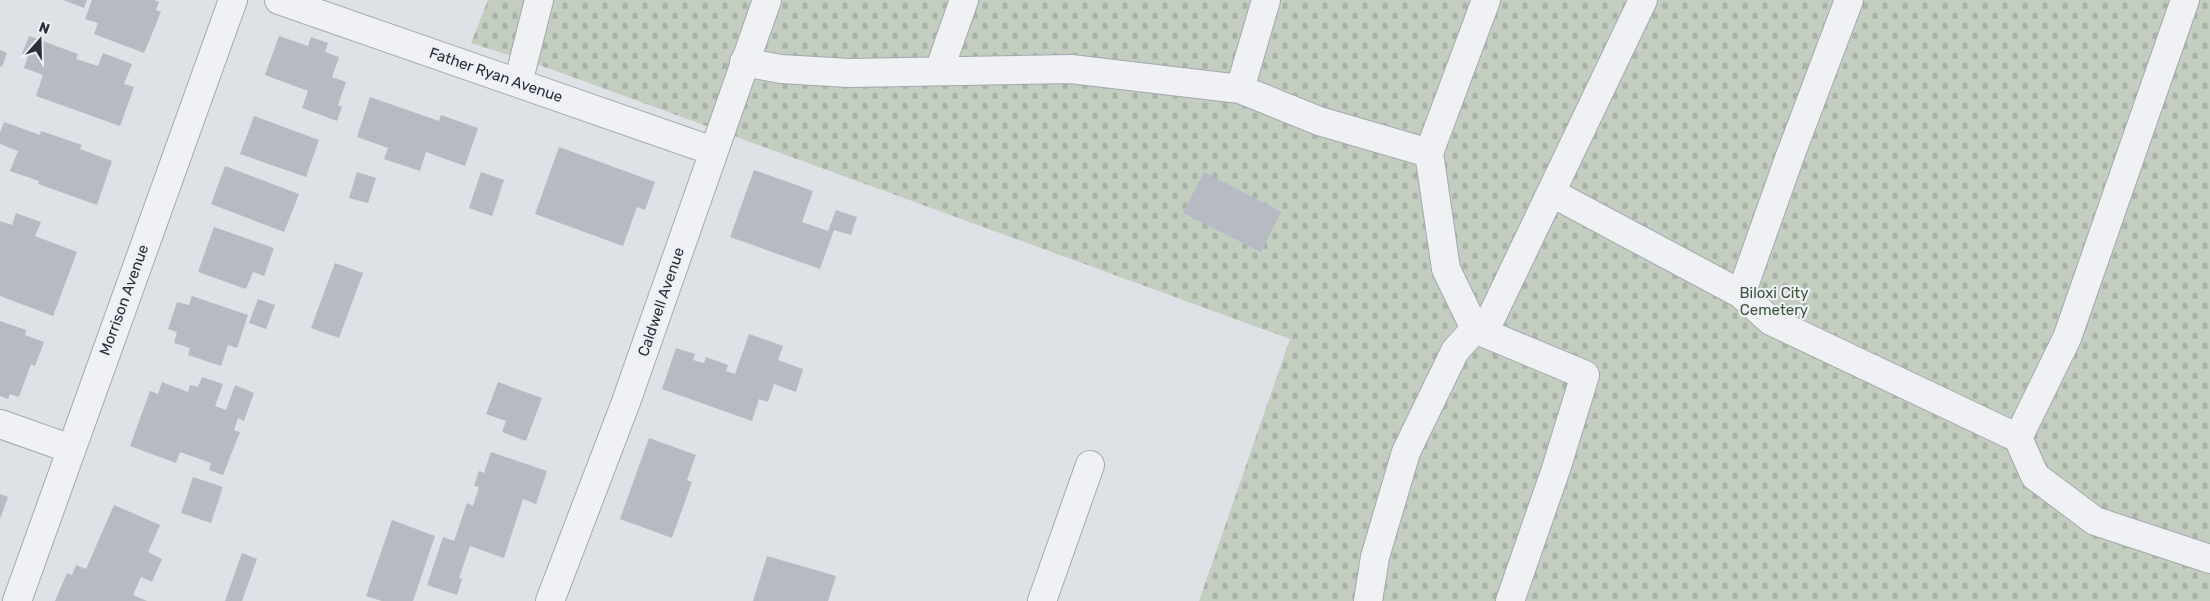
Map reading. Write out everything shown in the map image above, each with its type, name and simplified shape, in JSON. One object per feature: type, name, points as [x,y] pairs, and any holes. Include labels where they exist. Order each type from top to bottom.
[{"type":"street","name":"Morrison Avenue","points":[[17,601],[233,0]]},
{"type":"street","name":"Father Ryan Avenue","points":[[279,0],[713,151]]},
{"type":"street","points":[[518,83],[539,0]]},
{"type":"street","name":"Caldwell Avenue","points":[[550,601],[626,402],[767,0]]},
{"type":"street","points":[[939,71],[964,0]]},
{"type":"street","points":[[1240,89],[1266,0]]},
{"type":"street","points":[[1486,0],[1429,153],[1446,270],[1475,329],[1586,375],[1556,469],[1510,601]]},
{"type":"street","points":[[1368,601],[1374,557],[1406,452],[1455,351],[1475,329],[1492,316],[1643,0]]},
{"type":"street","points":[[1741,294],[1849,0]]},
{"type":"street","points":[[2018,438],[2067,338],[2185,0]]},
{"type":"street","points":[[744,62],[781,69],[849,73],[1071,69],[1240,89],[1319,121],[1429,153]]},
{"type":"street","points":[[1552,193],[1741,294],[1771,321],[2018,438],[2035,476],[2095,520],[2205,550]]},
{"type":"street","points":[[0,424],[71,449]]},
{"type":"street","points":[[1042,601],[1090,465]]},
{"type":"green space","name":"Biloxi City Cemetery","points":[[488,0],[2210,0],[2210,601],[1199,601],[1290,339],[534,63],[471,43]]},
{"type":"building","points":[[63,0],[87,0],[84,8]]},
{"type":"building","points":[[92,0],[154,0],[159,2],[156,10],[161,12],[144,53],[94,34],[98,23],[85,19]]},
{"type":"building","points":[[29,36],[78,54],[76,59],[98,66],[103,53],[132,64],[124,84],[134,87],[120,126],[36,96],[43,75],[24,68],[28,56],[22,54]]},
{"type":"building","points":[[279,36],[308,46],[311,37],[328,43],[325,52],[339,57],[332,77],[346,82],[338,105],[342,107],[337,121],[302,108],[308,91],[265,75]]},
{"type":"building","points":[[0,50],[7,53],[2,67],[0,66]]},
{"type":"building","points":[[370,97],[439,121],[441,115],[478,128],[465,166],[426,152],[420,171],[384,159],[388,148],[357,137]]},
{"type":"building","points":[[254,116],[319,140],[306,177],[240,154]]},
{"type":"building","points":[[4,122],[40,135],[41,131],[82,145],[80,149],[112,161],[97,205],[38,184],[39,181],[10,171],[18,151],[0,144],[0,133]]},
{"type":"building","points":[[559,147],[655,182],[645,210],[637,207],[623,246],[535,214]]},
{"type":"building","points":[[225,166],[299,194],[284,232],[211,204]]},
{"type":"building","points":[[754,170],[813,191],[802,222],[828,231],[836,210],[857,217],[851,235],[834,230],[820,269],[730,237]]},
{"type":"building","points":[[357,172],[376,178],[368,203],[349,198]]},
{"type":"building","points":[[481,172],[504,180],[492,216],[469,208]]},
{"type":"building","points":[[1204,172],[1281,212],[1261,252],[1183,213]]},
{"type":"building","points":[[16,213],[41,222],[35,236],[77,252],[53,316],[0,296],[0,221],[12,225]]},
{"type":"building","points":[[214,227],[274,248],[264,276],[253,272],[246,289],[198,272]]},
{"type":"building","points":[[335,263],[363,273],[339,338],[311,328]]},
{"type":"building","points":[[192,296],[248,315],[237,348],[228,345],[221,366],[188,355],[190,348],[174,343],[177,332],[168,329],[177,302],[189,305]]},
{"type":"building","points":[[258,299],[275,305],[266,329],[249,323]]},
{"type":"building","points":[[0,321],[26,330],[25,335],[44,342],[35,366],[31,364],[19,397],[10,394],[8,399],[0,396]]},
{"type":"building","points":[[749,334],[783,346],[778,360],[803,369],[796,392],[774,384],[768,402],[759,399],[752,421],[662,389],[676,348],[695,354],[693,360],[704,363],[706,357],[728,365],[726,371],[735,374]]},
{"type":"building","points":[[202,377],[223,384],[215,406],[226,410],[235,385],[254,393],[244,421],[238,418],[234,430],[240,432],[223,475],[209,470],[211,463],[180,452],[176,463],[130,446],[150,391],[158,394],[162,382],[188,392],[190,385],[198,387]]},
{"type":"building","points":[[498,382],[542,398],[526,441],[502,432],[506,421],[486,414]]},
{"type":"building","points":[[649,438],[696,455],[687,480],[692,482],[672,538],[620,519]]},
{"type":"building","points":[[491,452],[547,471],[536,504],[523,499],[504,558],[470,546],[459,578],[462,579],[457,595],[427,585],[443,537],[454,541],[467,503],[473,506],[479,487],[474,486],[479,471],[484,473]]},
{"type":"building","points":[[193,477],[223,487],[211,523],[181,513]]},
{"type":"building","points":[[0,494],[8,497],[0,519]]},
{"type":"building","points":[[114,505],[160,525],[148,552],[162,559],[152,582],[141,577],[133,595],[147,601],[55,601],[67,573],[72,575],[76,565],[86,569]]},
{"type":"building","points":[[392,520],[435,536],[413,601],[382,601],[366,596]]},
{"type":"building","points":[[242,553],[257,559],[242,601],[225,601]]},
{"type":"building","points":[[767,556],[836,576],[828,601],[753,601]]}]
